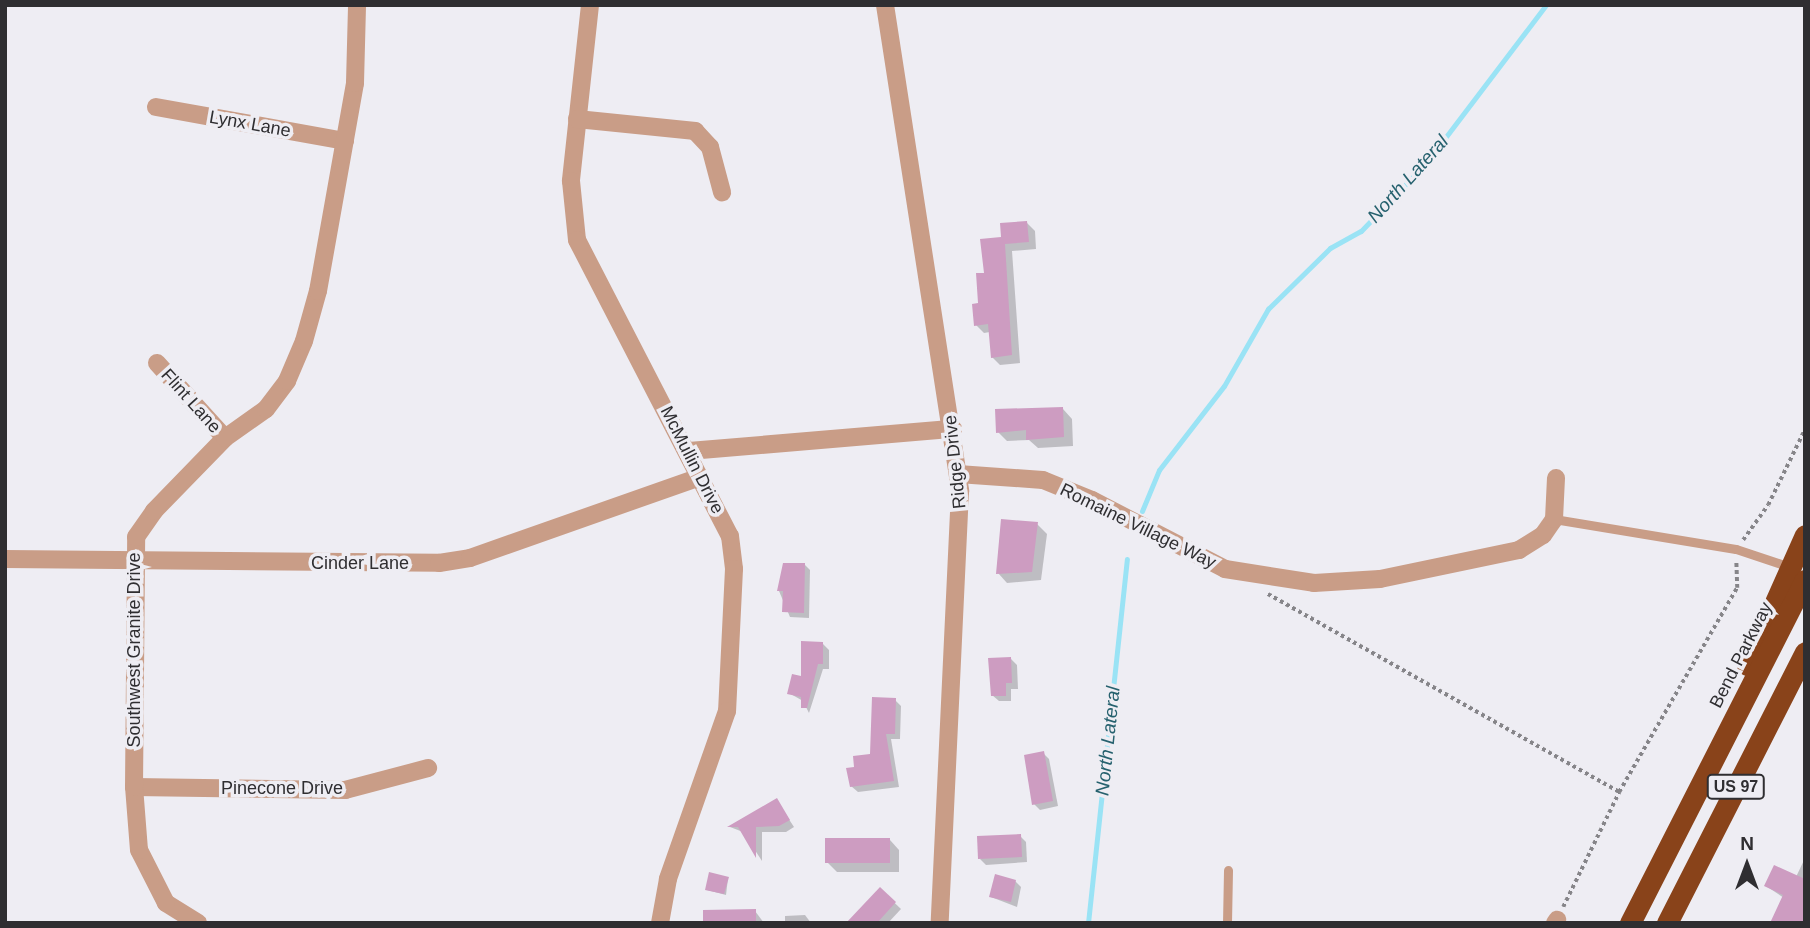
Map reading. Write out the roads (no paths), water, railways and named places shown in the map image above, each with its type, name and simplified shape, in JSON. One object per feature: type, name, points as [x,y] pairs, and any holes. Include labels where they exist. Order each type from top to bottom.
[{"type":"highway","points":[[1797,574],[1805,535]]},
{"type":"highway","name":"US 97","points":[[1630,923],[1718,750],[1747,667],[1797,574]]},
{"type":"highway","name":"US 97","points":[[1667,923],[1805,652]]},
{"type":"street","name":"Southwest Granite Drive","points":[[198,923],[166,903],[139,850],[134,787],[132,563],[136,537],[154,511],[225,438],[266,409],[287,381],[304,341],[318,291],[355,83],[357,5]]},
{"type":"street","name":"McMullin Drive","points":[[590,5],[571,181],[577,240],[689,451],[730,536],[734,569],[727,710],[668,879],[660,923]]},
{"type":"street","name":"Ridge Drive","points":[[885,5],[958,474],[960,535],[940,923]]},
{"type":"street","name":"Lynx Lane","points":[[156,107],[345,141]]},
{"type":"street","points":[[577,119],[695,131],[710,147],[722,192]]},
{"type":"street","name":"Flint Lane","points":[[157,363],[225,438]]},
{"type":"street","points":[[689,451],[953,429]]},
{"type":"street","name":"Romaine Village Way","points":[[958,474],[1011,475],[1066,488],[1181,550],[1257,577],[1314,583],[1380,579],[1519,550],[1543,535],[1553,519]]},
{"type":"street","name":"Cinder Lane","points":[[5,559],[132,563],[439,563],[470,558],[700,477]]},
{"type":"street","points":[[1553,519],[1556,478]]},
{"type":"street","name":"Pinecone Drive","points":[[134,787],[345,790],[428,768]]},
{"type":"lane","points":[[1553,519],[1736,549],[1797,574]]},
{"type":"lane","points":[[1227,923],[1228,870]]},
{"type":"waterway","name":"North Lateral","points":[[1142,511],[1159,470],[1224,386],[1268,309],[1330,248],[1361,231],[1426,163],[1546,5]]},
{"type":"waterway","name":"North Lateral","points":[[1088,923],[1127,559]]}]
